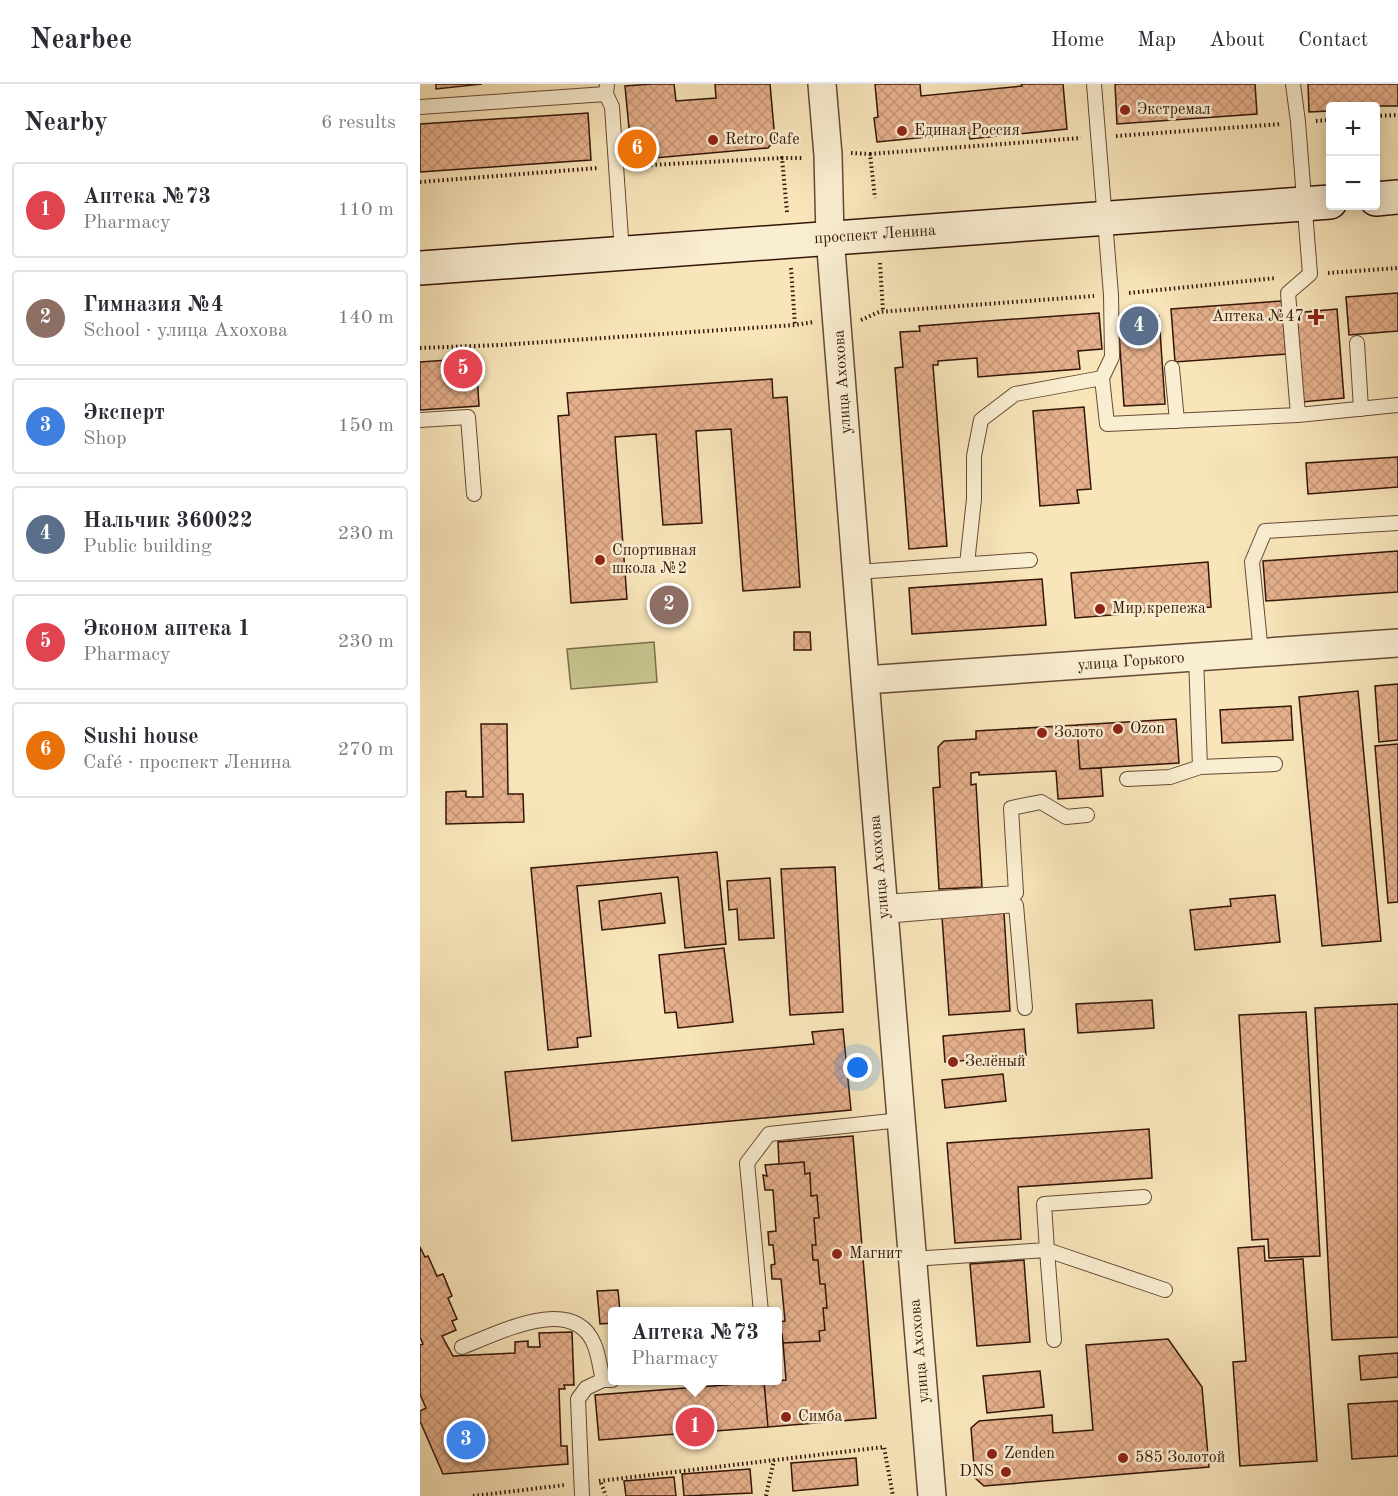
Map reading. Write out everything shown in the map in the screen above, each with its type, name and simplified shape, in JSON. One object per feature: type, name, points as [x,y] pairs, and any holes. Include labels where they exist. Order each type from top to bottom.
[{"type":"main road","points":[[1380,199],[1398,197]]},
{"type":"main road","name":"проспект Ленина","points":[[420,268],[1317,203]]},
{"type":"street","name":"улица Ахохова","points":[[822,84],[828,155],[830,237],[864,680],[932,1496]]},
{"type":"street","name":"улица Горького","points":[[864,680],[1398,643]]},
{"type":"lane","points":[[1094,84],[1111,295],[1112,357],[1102,378],[1107,424],[1298,415],[1398,405]]},
{"type":"lane","points":[[1293,84],[1298,122],[1317,203],[1310,274],[1288,292],[1298,415]]},
{"type":"lane","points":[[420,106],[606,89],[612,107],[622,253]]},
{"type":"lane","points":[[1357,343],[1361,409]]},
{"type":"lane","points":[[1172,368],[1177,421]]},
{"type":"lane","points":[[967,564],[974,499],[974,456],[981,420],[1015,394],[1102,378]]},
{"type":"lane","points":[[420,420],[468,417],[474,494]]},
{"type":"lane","points":[[1261,653],[1252,562],[1265,531],[1398,523]]},
{"type":"lane","points":[[856,572],[1030,560]]},
{"type":"lane","points":[[1196,657],[1200,767]]},
{"type":"lane","points":[[1127,779],[1170,777],[1200,767],[1275,764]]},
{"type":"lane","points":[[883,909],[1016,893],[1011,808],[1041,802],[1066,817],[1088,815]]},
{"type":"lane","points":[[883,909],[1016,905],[1025,1008]]},
{"type":"lane","points":[[761,1307],[747,1163],[769,1134],[901,1120]]},
{"type":"lane","points":[[1054,1340],[1044,1204],[1144,1197]]},
{"type":"lane","points":[[912,1259],[1047,1250],[1165,1290]]},
{"type":"lane","points":[[462,1347],[531,1321],[565,1319],[581,1327],[594,1343],[608,1380],[586,1388],[578,1399],[582,1490]]},
{"type":"path","points":[[1380,117],[1398,115]]},
{"type":"path","points":[[848,153],[870,154],[875,198]]},
{"type":"path","points":[[787,212],[782,158],[807,158]]},
{"type":"path","points":[[880,263],[884,312]]},
{"type":"path","points":[[791,267],[795,325]]},
{"type":"path","points":[[420,348],[500,345],[815,322]]},
{"type":"path","points":[[473,1496],[582,1490],[600,1481],[884,1447],[893,1496]]},
{"type":"path","points":[[766,1496],[774,1460]]},
{"type":"path","points":[[600,1481],[606,1496]]},
{"type":"shaded area","points":[[654,642],[657,682],[571,689],[567,649]]},
{"type":"building","points":[[436,84],[482,84],[436,89]]},
{"type":"building","points":[[674,84],[676,101],[716,98],[715,84],[770,84],[775,140],[768,148],[632,160],[625,86]]},
{"type":"building","points":[[875,84],[920,84],[921,96],[1022,86],[1021,84],[1063,84],[1067,129],[970,139],[969,133],[877,142],[874,118],[878,117]]},
{"type":"building","points":[[1115,84],[1255,84],[1257,114],[1117,124]]},
{"type":"building","points":[[1308,84],[1398,84],[1398,106],[1380,106],[1380,102],[1326,102],[1326,111],[1309,112]]},
{"type":"building","points":[[588,113],[591,160],[420,172],[420,124]]},
{"type":"building","points":[[1398,293],[1398,331],[1349,335],[1346,297]]},
{"type":"building","points":[[1282,301],[1286,354],[1175,362],[1171,309]]},
{"type":"building","points":[[1337,309],[1344,398],[1302,402],[1294,313]]},
{"type":"building","points":[[1099,313],[1102,349],[1078,351],[1080,369],[978,377],[977,358],[938,361],[938,365],[933,365],[947,546],[909,549],[895,368],[903,367],[900,332],[920,331],[919,326]]},
{"type":"building","points":[[1159,316],[1165,404],[1124,406],[1118,319]]},
{"type":"building","points":[[476,358],[479,406],[420,410],[420,362]]},
{"type":"building","points":[[772,379],[773,398],[787,397],[800,587],[743,591],[731,429],[696,431],[702,523],[663,525],[656,434],[615,437],[627,599],[571,603],[558,416],[569,415],[567,393]]},
{"type":"building","points":[[1084,407],[1091,489],[1077,490],[1079,503],[1040,506],[1033,411]]},
{"type":"building","points":[[1398,457],[1398,487],[1308,494],[1306,463]]},
{"type":"building","points":[[1398,551],[1398,592],[1266,601],[1263,561]]},
{"type":"building","points":[[1208,562],[1211,607],[1075,618],[1071,573]]},
{"type":"building","points":[[1042,579],[1046,625],[912,634],[909,588]]},
{"type":"building","points":[[794,632],[810,632],[811,650],[794,650]]},
{"type":"building","points":[[1398,684],[1398,740],[1379,742],[1375,686]]},
{"type":"building","points":[[1358,691],[1381,941],[1322,946],[1299,697]]},
{"type":"building","points":[[1291,706],[1293,740],[1222,743],[1220,710]]},
{"type":"building","points":[[1176,719],[1179,763],[1080,769],[1077,725]]},
{"type":"building","points":[[481,724],[507,724],[508,794],[523,794],[524,822],[446,824],[446,792],[466,791],[466,797],[483,797]]},
{"type":"building","points":[[1077,725],[1080,769],[1101,768],[1103,796],[1058,799],[1056,771],[979,775],[979,772],[971,773],[971,785],[976,784],[982,887],[939,889],[933,788],[940,787],[938,747],[944,741],[976,739],[976,731]]},
{"type":"building","points":[[1398,744],[1398,902],[1388,903],[1375,746]]},
{"type":"building","points":[[717,852],[726,944],[685,948],[678,877],[577,886],[591,1036],[577,1038],[578,1047],[548,1050],[531,868]]},
{"type":"building","points":[[835,867],[843,1012],[790,1015],[781,869]]},
{"type":"building","points":[[770,878],[774,938],[739,940],[737,909],[729,910],[727,881]]},
{"type":"building","points":[[661,893],[665,923],[602,930],[599,901]]},
{"type":"building","points":[[1275,895],[1280,942],[1195,950],[1190,910],[1231,906],[1230,899]]},
{"type":"building","points":[[1004,913],[1010,1011],[949,1015],[942,917]]},
{"type":"building","points":[[724,948],[733,1022],[678,1028],[676,1012],[665,1013],[659,955]]},
{"type":"building","points":[[1152,1000],[1154,1028],[1078,1033],[1076,1004]]},
{"type":"building","points":[[1398,1004],[1398,1337],[1332,1340],[1315,1008]]},
{"type":"building","points":[[1306,1012],[1320,1256],[1269,1258],[1268,1239],[1252,1240],[1239,1015]]},
{"type":"building","points":[[843,1029],[851,1110],[512,1141],[505,1072],[814,1044],[812,1032]]},
{"type":"building","points":[[1024,1029],[1026,1056],[945,1062],[943,1036]]},
{"type":"building","points":[[1003,1074],[1006,1101],[945,1108],[942,1080]]},
{"type":"building","points":[[1149,1129],[1152,1178],[1018,1187],[1021,1239],[955,1243],[947,1143]]},
{"type":"building","points":[[853,1136],[876,1418],[768,1427],[764,1385],[782,1385],[782,1380],[786,1380],[783,1343],[820,1341],[819,1331],[825,1330],[823,1308],[827,1308],[825,1284],[820,1284],[818,1260],[813,1260],[812,1245],[816,1245],[814,1218],[819,1218],[817,1195],[811,1196],[810,1173],[805,1174],[804,1162],[779,1164],[778,1142]]},
{"type":"building","points":[[804,1162],[805,1174],[810,1173],[811,1196],[817,1195],[819,1218],[814,1218],[816,1245],[812,1245],[813,1260],[818,1260],[820,1284],[825,1284],[827,1308],[823,1308],[825,1330],[819,1331],[820,1341],[783,1343],[782,1321],[785,1321],[781,1279],[772,1279],[771,1265],[775,1264],[773,1245],[769,1245],[768,1232],[776,1231],[773,1190],[765,1190],[763,1175],[767,1176],[765,1165]]},
{"type":"building","points":[[1264,1246],[1265,1261],[1303,1259],[1317,1461],[1240,1466],[1233,1362],[1246,1361],[1238,1248]]},
{"type":"building","points":[[420,1247],[425,1257],[428,1256],[437,1276],[443,1274],[452,1296],[448,1298],[457,1319],[452,1321],[456,1330],[442,1336],[453,1356],[515,1353],[515,1342],[528,1341],[528,1347],[540,1347],[539,1333],[572,1332],[574,1385],[564,1385],[565,1389],[559,1389],[561,1446],[567,1446],[568,1464],[443,1474],[420,1421],[420,1411],[426,1408],[420,1394],[420,1345],[423,1344],[420,1337]]},
{"type":"building","points":[[1024,1260],[1030,1342],[977,1346],[970,1264]]},
{"type":"building","points":[[618,1290],[620,1307],[608,1307],[608,1323],[600,1324],[597,1291]]},
{"type":"building","points":[[1168,1339],[1202,1387],[1209,1467],[984,1486],[975,1478],[971,1428],[979,1421],[1052,1415],[1053,1433],[1093,1430],[1086,1345]]},
{"type":"building","points":[[1398,1353],[1398,1377],[1361,1380],[1359,1356]]},
{"type":"building","points":[[1040,1371],[1044,1407],[987,1413],[983,1376]]},
{"type":"building","points":[[725,1385],[764,1385],[768,1427],[599,1440],[595,1395]]},
{"type":"building","points":[[1398,1401],[1398,1456],[1352,1459],[1348,1404]]},
{"type":"building","points":[[856,1458],[858,1485],[793,1491],[791,1463]]},
{"type":"building","points":[[750,1469],[752,1493],[684,1496],[682,1474]]},
{"type":"building","points":[[674,1477],[676,1496],[626,1496],[624,1481]]},
{"type":"place","name":"Экстремал","points":[[1125,110]]},
{"type":"place","name":"Единая Россия","points":[[902,131]]},
{"type":"place","name":"Retro Cafe","points":[[713,140]]},
{"type":"place","name":"Sushi house","points":[[637,149]]},
{"type":"place","name":"Аптека №47","points":[[1316,317]]},
{"type":"place","name":"Нальчик 360022","points":[[1139,326]]},
{"type":"place","name":"Эконом аптека 1","points":[[463,369]]},
{"type":"place","name":"Спортивная школа №2","points":[[600,560]]},
{"type":"place","name":"Гимназия №4","points":[[669,605]]},
{"type":"place","name":"Мир крепежа","points":[[1100,609]]},
{"type":"place","name":"Ozon","points":[[1118,729]]},
{"type":"place","name":"Золото","points":[[1042,733]]},
{"type":"place","name":"Зелёный","points":[[953,1062]]},
{"type":"place","name":"Магнит","points":[[837,1254]]},
{"type":"place","name":"Симба","points":[[786,1417]]},
{"type":"place","name":"Аптека №73","points":[[695,1427]]},
{"type":"place","name":"Эксперт","points":[[466,1440]]},
{"type":"place","name":"Zenden","points":[[992,1454]]},
{"type":"place","name":"585 Золотой","points":[[1123,1458]]},
{"type":"place","name":"DNS","points":[[1006,1472]]}]
